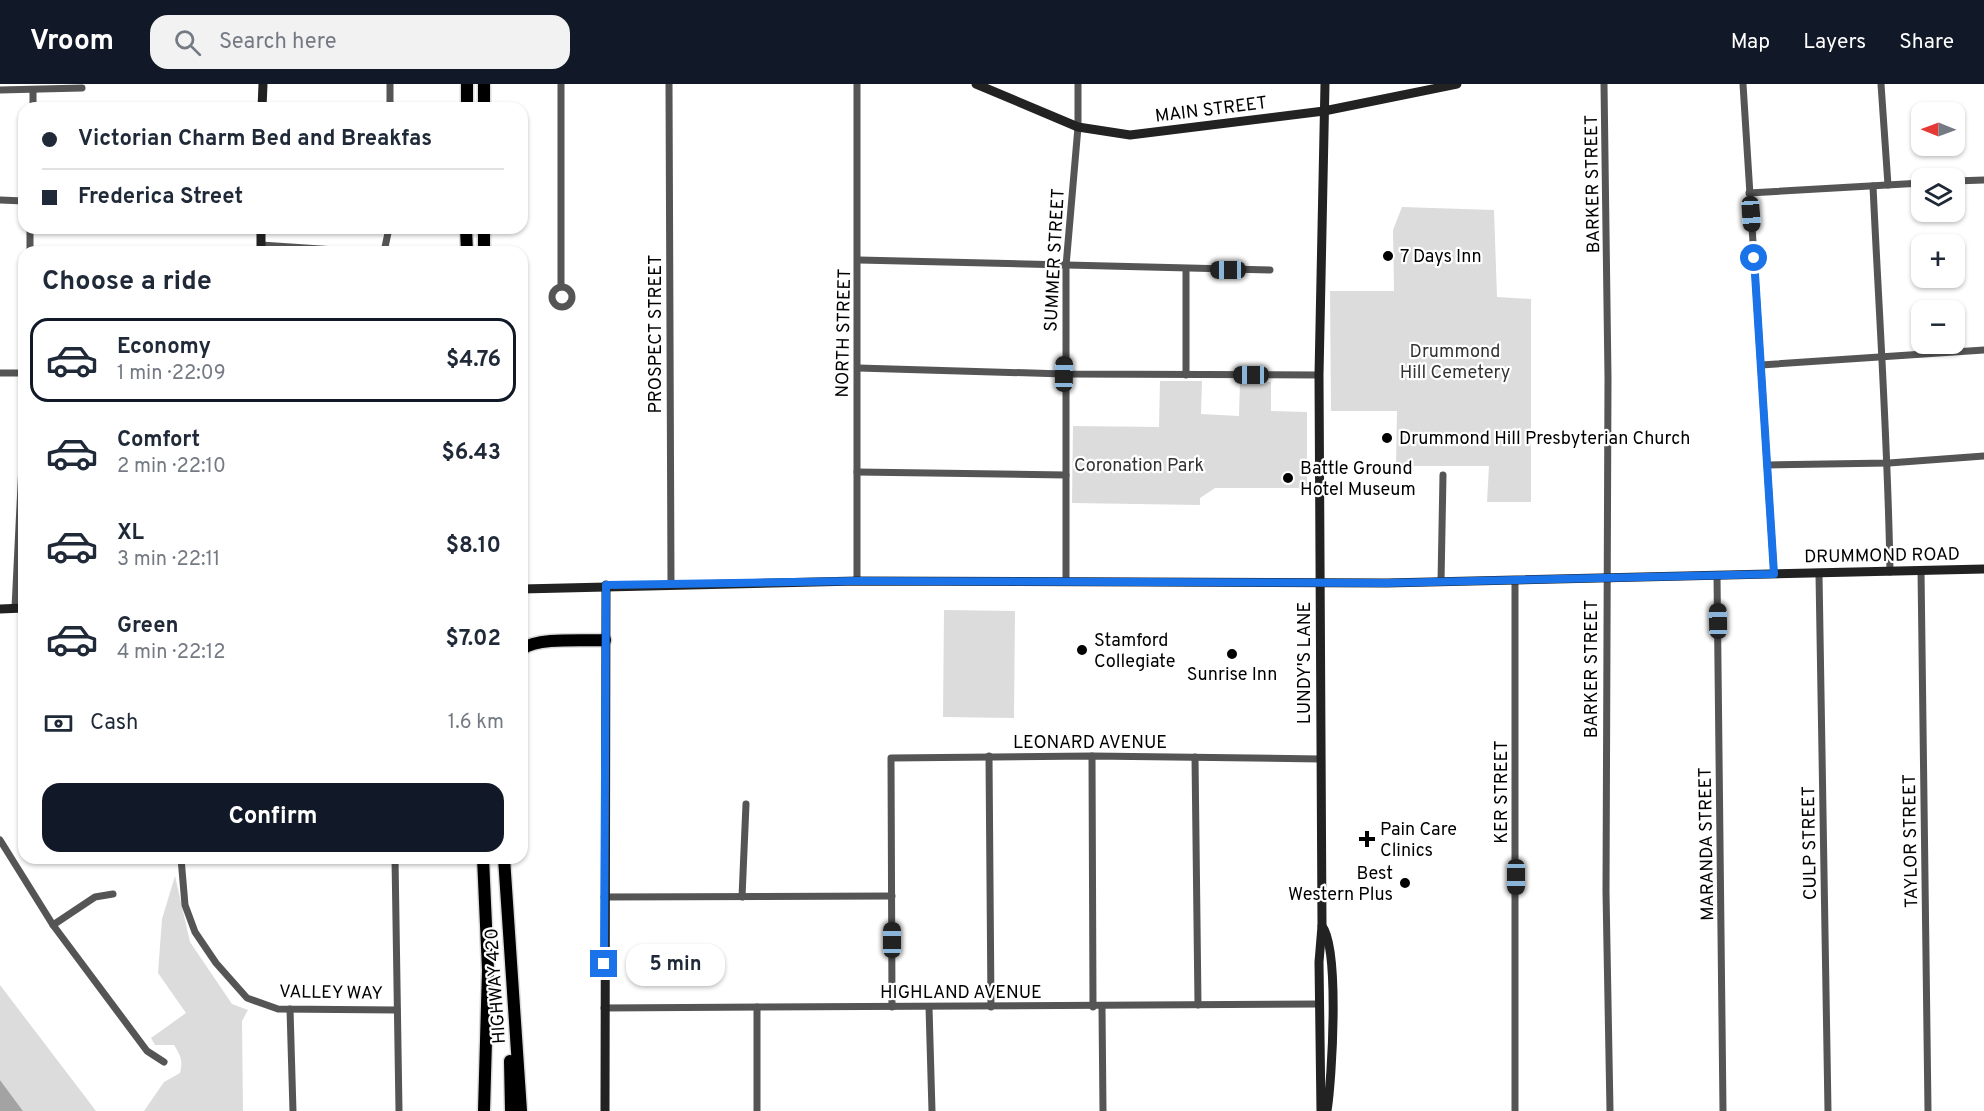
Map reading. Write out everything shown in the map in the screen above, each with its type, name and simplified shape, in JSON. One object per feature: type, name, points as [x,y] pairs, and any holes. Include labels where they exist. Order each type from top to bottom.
[{"type":"highway","points":[[467,84],[467,102]]},
{"type":"highway","points":[[484,84],[484,102]]},
{"type":"highway","points":[[528,637],[553,641]]},
{"type":"highway","points":[[528,645],[553,641],[605,640]]},
{"type":"highway","name":"HIGHWAY 420","points":[[483,864],[488,970],[484,1111]]},
{"type":"highway","name":"HIGHWAY 420","points":[[504,864],[521,1111]]},
{"type":"highway","points":[[509,922],[511,1111]]},
{"type":"highway","points":[[488,970],[490,1111]]},
{"type":"main road","points":[[262,102],[263,84]]},
{"type":"main road","name":"MAIN STREET","points":[[976,84],[1078,127],[1135,135],[1324,111],[1457,84]]},
{"type":"main road","name":"LUNDY'S LANE","points":[[1321,1111],[1319,943],[1323,926],[1319,375],[1325,84]]},
{"type":"main road","name":"DRUMMOND ROAD","points":[[528,589],[606,585],[857,581],[1441,582],[1984,569]]},
{"type":"main road","points":[[605,1111],[606,585]]},
{"type":"main road","points":[[0,609],[18,608]]},
{"type":"main road","name":"LUNDY'S LANE","points":[[1323,926],[1329,939],[1332,964],[1332,1040],[1327,1111]]},
{"type":"street","points":[[390,84],[390,102]]},
{"type":"street","points":[[561,84],[561,287]]},
{"type":"street","name":"PROSPECT STREET","points":[[669,84],[670,584]]},
{"type":"street","name":"NORTH STREET","points":[[856,84],[859,260],[857,581]]},
{"type":"street","name":"SUMMER STREET","points":[[1066,582],[1064,374],[1066,266],[1078,127],[1078,84]]},
{"type":"street","name":"BARKER STREET","points":[[1604,84],[1608,378],[1606,577],[1610,1111]]},
{"type":"street","points":[[1743,84],[1774,574]]},
{"type":"street","points":[[1881,84],[1888,185]]},
{"type":"street","points":[[0,90],[33,91],[82,88]]},
{"type":"street","points":[[33,91],[33,102]]},
{"type":"street","points":[[1965,181],[1984,180]]},
{"type":"street","points":[[1749,193],[1911,184]]},
{"type":"street","points":[[1874,186],[1880,358],[1889,463],[1890,572]]},
{"type":"street","points":[[0,200],[18,201]]},
{"type":"street","points":[[859,260],[1186,270],[1270,270]]},
{"type":"street","points":[[1186,270],[1186,375]]},
{"type":"street","points":[[1761,366],[1984,350]]},
{"type":"street","points":[[858,368],[1064,374],[1319,375]]},
{"type":"street","points":[[0,372],[18,373]]},
{"type":"street","points":[[1767,465],[1889,463],[1984,456]]},
{"type":"street","points":[[857,472],[1065,475]]},
{"type":"street","points":[[1441,582],[1443,475]]},
{"type":"street","name":"TAYLOR STREET","points":[[1921,570],[1928,1111]]},
{"type":"street","name":"CULP STREET","points":[[1819,573],[1828,1111]]},
{"type":"street","name":"MARANDA STREET","points":[[1717,576],[1723,1111]]},
{"type":"street","name":"KER STREET","points":[[1515,580],[1515,1111]]},
{"type":"street","points":[[989,756],[991,1007]]},
{"type":"street","points":[[1092,756],[1093,1007]]},
{"type":"street","name":"LEONARD AVENUE","points":[[892,896],[891,758],[1092,756],[1321,759]]},
{"type":"street","points":[[1195,757],[1198,1005]]},
{"type":"street","points":[[742,897],[746,804]]},
{"type":"street","points":[[0,840],[53,925],[147,1051],[164,1062]]},
{"type":"street","name":"VALLEY WAY","points":[[182,864],[182,880],[189,919],[216,963],[247,998],[268,1007],[290,1009],[397,1010]]},
{"type":"street","points":[[395,864],[399,1111]]},
{"type":"street","points":[[53,925],[95,897],[113,894]]},
{"type":"street","points":[[604,897],[892,896],[892,1007]]},
{"type":"street","name":"HIGHLAND AVENUE","points":[[604,1008],[1319,1004]]},
{"type":"street","points":[[757,1007],[758,1111]]},
{"type":"street","points":[[929,1007],[932,1111]]},
{"type":"street","points":[[1102,1007],[1103,1111]]},
{"type":"street","points":[[290,1009],[293,1111]]},
{"type":"green space","name":"Drummond Hill Cemetery","points":[[1402,207],[1494,210],[1497,297],[1531,299],[1531,502],[1487,502],[1489,466],[1396,466],[1397,411],[1331,411],[1330,291],[1394,291],[1393,230]]},
{"type":"green space","name":"Coronation Park","points":[[1160,381],[1202,381],[1201,414],[1239,416],[1240,381],[1271,382],[1271,411],[1307,412],[1307,488],[1215,488],[1200,498],[1200,505],[1072,503],[1073,426],[1159,427]]},
{"type":"green space","points":[[944,610],[1015,611],[1014,718],[943,717]]},
{"type":"green space","points":[[175,876],[190,942],[232,1004],[248,1010],[242,1021],[243,1111],[144,1111],[164,1082],[180,1073],[181,1069],[181,1059],[174,1045],[155,1045],[151,1038],[186,1013],[158,973],[162,919]]},
{"type":"green space","points":[[0,985],[96,1111],[23,1111],[0,1080]]},
{"type":"shaded area","points":[[0,1080],[23,1111],[0,1111]]},
{"type":"place","name":"7 Days Inn","points":[[1388,256]]},
{"type":"place","name":"Drummond Hill Presbyterian Church","points":[[1387,438]]},
{"type":"place","name":"Battle Ground Hotel Museum","points":[[1288,478]]},
{"type":"place","name":"Stamford Collegiate","points":[[1082,650]]},
{"type":"place","name":"Sunrise Inn","points":[[1232,654]]},
{"type":"place","name":"Pain Care Clinics","points":[[1367,839]]},
{"type":"place","name":"Best Western Plus","points":[[1405,883]]},
{"type":"route","points":[[604,964],[606,585],[857,581],[1387,583],[1774,574],[1754,258]]}]
